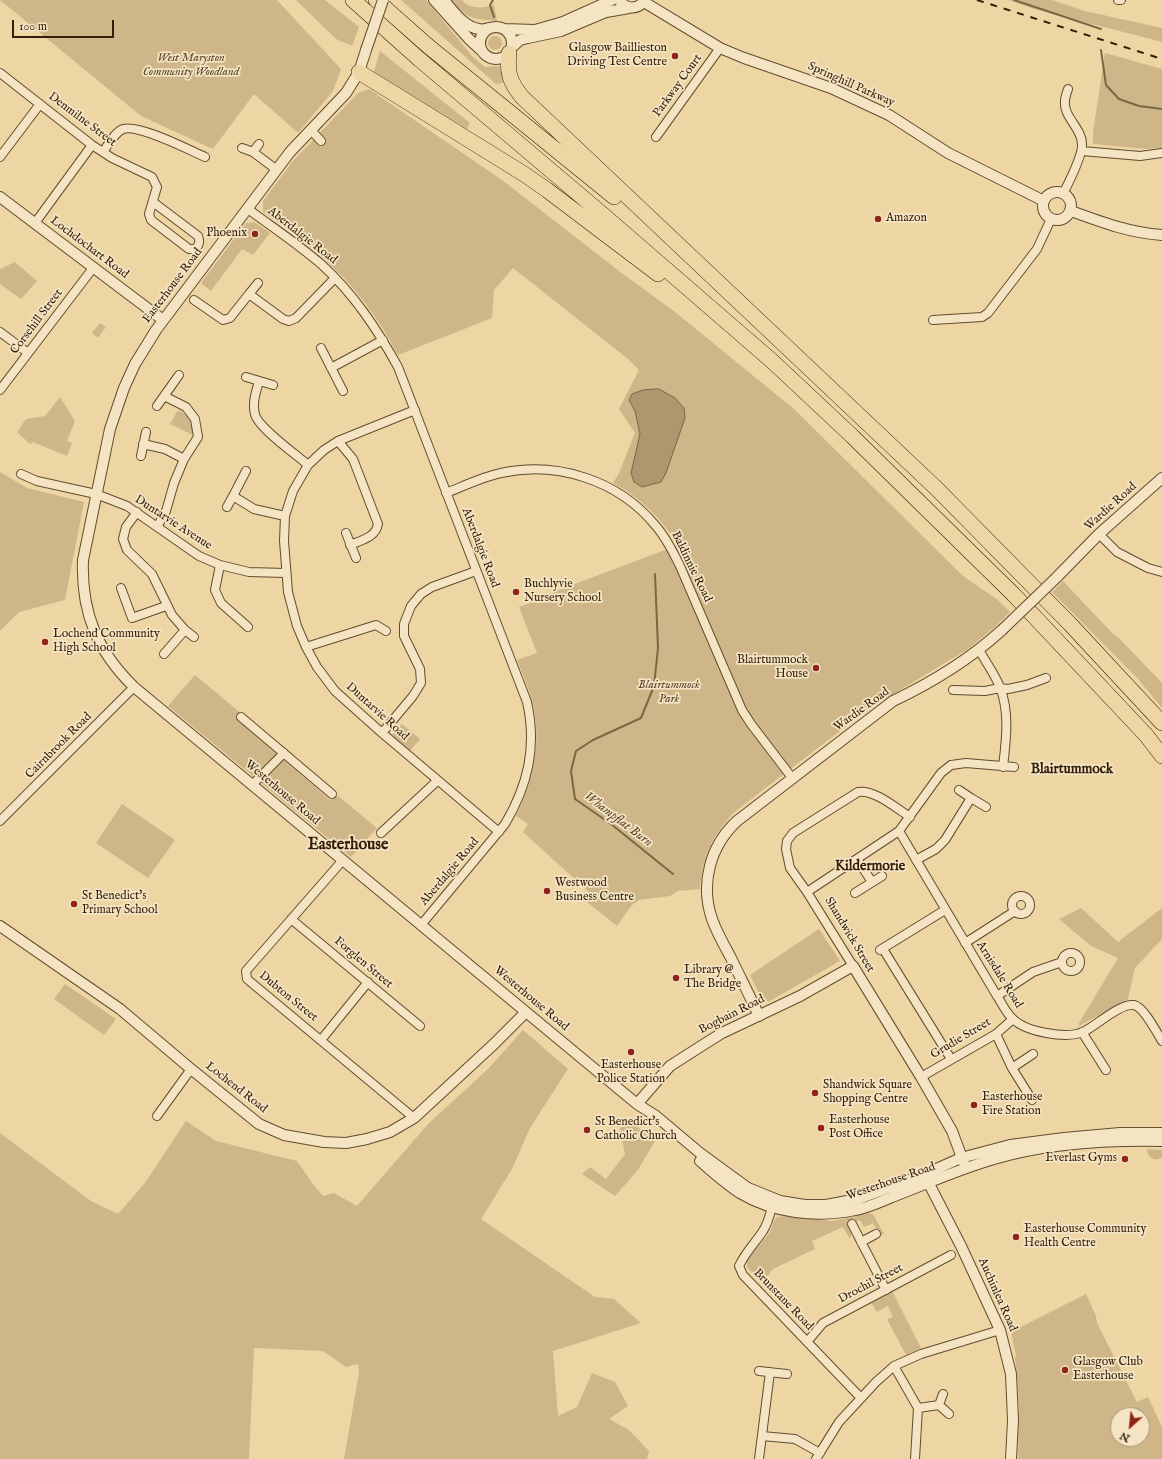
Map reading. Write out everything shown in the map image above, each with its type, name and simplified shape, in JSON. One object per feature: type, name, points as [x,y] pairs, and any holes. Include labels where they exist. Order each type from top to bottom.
[{"type":"highway","points":[[353,0],[419,59],[772,360],[852,436],[1014,595],[1146,735],[1162,756]]},
{"type":"highway","points":[[376,0],[428,46],[602,187],[785,346]]},
{"type":"highway","points":[[510,50],[508,71],[513,86],[522,96],[965,517],[1070,624],[1162,723]]},
{"type":"highway","points":[[359,72],[547,190],[772,360]]},
{"type":"street","name":"Easterhouse Road","points":[[82,579],[83,560],[110,430],[124,388],[135,364],[163,320],[277,170],[299,142],[346,93],[359,72],[383,0]]},
{"type":"street","points":[[434,0],[469,39],[489,58],[494,59],[500,59],[520,40],[561,31],[606,12],[638,7],[644,1]]},
{"type":"street","points":[[444,0],[458,17],[479,29],[499,27],[504,29],[535,30],[563,22],[612,0]]},
{"type":"street","points":[[619,0],[622,4],[629,8]]},
{"type":"street","name":"Springhill Parkway","points":[[644,1],[720,48],[744,58],[831,88],[889,115],[948,153],[1044,201]]},
{"type":"street","points":[[482,51],[480,46],[481,36],[489,28]]},
{"type":"street","points":[[504,29],[511,37],[510,50]]},
{"type":"street","name":"Parkway Court","points":[[656,137],[720,48]]},
{"type":"street","name":"Denmilne Street","points":[[0,73],[92,145],[152,177],[157,187],[149,214],[151,220],[189,249],[195,249],[198,247],[200,241],[198,236],[153,202]]},
{"type":"street","points":[[1064,194],[1082,151],[1082,143],[1079,133],[1067,113],[1064,102],[1068,89]]},
{"type":"street","points":[[0,158],[40,104]]},
{"type":"street","points":[[103,152],[118,132],[122,129],[130,128],[138,129],[205,157]]},
{"type":"street","points":[[312,130],[321,141]]},
{"type":"street","points":[[253,152],[259,144]]},
{"type":"street","points":[[35,223],[92,145]]},
{"type":"street","points":[[242,148],[253,152],[277,170]]},
{"type":"street","points":[[1082,151],[1140,156],[1162,153]]},
{"type":"street","points":[[1059,192],[1070,199],[1071,211],[1065,219],[1051,219],[1045,214],[1043,205],[1044,201],[1050,194],[1059,192]]},
{"type":"street","name":"Lochdochart Road","points":[[0,197],[163,320]]},
{"type":"street","name":"Aberdalgie Road","points":[[248,209],[309,254],[335,278],[358,304],[383,340],[398,367],[415,410],[524,694],[529,711],[531,746],[525,783],[506,824],[421,925]]},
{"type":"street","points":[[1071,211],[1105,224],[1146,234],[1162,235]]},
{"type":"street","points":[[934,320],[982,317],[988,313],[1037,249],[1051,219]]},
{"type":"street","name":"Corsehill Street","points":[[0,390],[94,268]]},
{"type":"street","points":[[249,294],[289,322],[296,318],[335,278]]},
{"type":"street","points":[[194,300],[223,320],[230,318],[258,283]]},
{"type":"street","points":[[0,332],[28,353]]},
{"type":"street","points":[[331,368],[383,340]]},
{"type":"street","points":[[321,348],[343,391]]},
{"type":"street","points":[[157,406],[179,375]]},
{"type":"street","points":[[246,377],[273,385]]},
{"type":"street","points":[[259,381],[254,396],[255,415],[260,425],[308,464]]},
{"type":"street","points":[[157,527],[166,511],[174,483],[184,459],[198,437],[195,419],[186,407],[164,396]]},
{"type":"street","name":"Duntarvie Road","points":[[415,410],[338,441],[324,450],[308,464],[293,491],[285,516],[284,541],[288,592],[297,626],[306,647],[317,666],[335,691],[382,734],[499,832]]},
{"type":"street","points":[[141,456],[146,432]]},
{"type":"street","points":[[338,441],[353,459],[378,524],[377,530],[372,536],[350,545]]},
{"type":"street","points":[[143,444],[165,449],[184,459]]},
{"type":"street","name":"Baldinnie Road","points":[[446,493],[500,473],[520,470],[544,470],[587,477],[605,485],[629,500],[650,518],[669,544],[680,566],[742,710],[792,779]]},
{"type":"street","points":[[227,507],[246,471]]},
{"type":"street","name":"Duntarvie Avenue","points":[[21,474],[37,481],[96,494],[127,506],[199,556],[220,565],[249,572],[286,573]]},
{"type":"street","name":"Wardie Road","points":[[759,1016],[712,919],[708,898],[708,873],[717,847],[731,826],[893,701],[921,688],[948,672],[979,650],[1056,578],[1099,534],[1162,478]]},
{"type":"street","points":[[233,496],[254,509],[285,516]]},
{"type":"street","points":[[137,512],[126,527],[123,539],[127,550],[152,574],[166,606],[185,630],[194,637]]},
{"type":"street","points":[[346,532],[356,558]]},
{"type":"street","points":[[1099,534],[1117,552],[1148,568],[1162,572]]},
{"type":"street","points":[[220,565],[215,590],[221,603],[248,627]]},
{"type":"street","points":[[382,734],[421,684],[420,669],[404,636],[404,624],[411,606],[421,594],[427,590],[476,571]]},
{"type":"street","name":"Westerhouse Road","points":[[82,579],[88,616],[100,644],[122,675],[134,687],[637,1104],[656,1116],[734,1179],[748,1188],[780,1201],[805,1205],[826,1205],[846,1202],[966,1169],[994,1159],[1064,1145],[1121,1140],[1162,1141]]},
{"type":"street","points":[[121,588],[132,618],[166,606]]},
{"type":"street","points":[[306,647],[376,625],[386,631]]},
{"type":"street","points":[[164,654],[185,630]]},
{"type":"street","points":[[979,650],[1000,688],[1006,716],[1006,740],[1003,767]]},
{"type":"street","points":[[952,690],[985,691],[1000,688],[1016,688],[1046,678]]},
{"type":"street","name":"Cairnbrook Road","points":[[0,821],[134,687]]},
{"type":"street","points":[[242,717],[332,794]]},
{"type":"street","points":[[252,785],[284,753]]},
{"type":"street","points":[[807,892],[899,831],[941,773],[951,765],[966,762],[1014,768]]},
{"type":"street","points":[[381,833],[437,781]]},
{"type":"street","points":[[959,790],[986,807]]},
{"type":"street","name":"Shandwick Street","points":[[910,817],[876,795],[862,791],[854,793],[793,833],[787,841],[786,849],[790,868],[807,892],[921,1077],[952,1131],[966,1169]]},
{"type":"street","points":[[916,860],[936,849],[945,840],[971,798]]},
{"type":"street","name":"Arnisdale Road","points":[[899,831],[945,910],[1012,1019],[1023,1025],[1047,1033],[1063,1035],[1082,1032],[1119,1009],[1134,1005],[1139,1008],[1148,1018],[1162,1041]]},
{"type":"street","points":[[857,859],[872,882]]},
{"type":"street","name":"Dubton Street","points":[[342,860],[246,971],[247,979],[414,1118]]},
{"type":"street","points":[[855,893],[882,876]]},
{"type":"street","points":[[945,910],[881,949],[951,1059]]},
{"type":"street","points":[[966,943],[1015,911]]},
{"type":"street","name":"Forglen Street","points":[[291,919],[420,1026]]},
{"type":"street","name":"Lochend Road","points":[[0,926],[120,1009],[190,1069],[259,1124],[284,1135],[324,1142],[346,1143],[367,1139],[390,1132],[414,1118],[494,1044],[526,1012]]},
{"type":"street","points":[[997,996],[1033,972],[1062,962]]},
{"type":"street","name":"Bogbain Road","points":[[637,1104],[670,1066],[722,1033],[800,996],[852,966]]},
{"type":"street","points":[[321,1040],[368,982]]},
{"type":"street","name":"Grudie Street","points":[[921,1077],[996,1034],[1012,1019]]},
{"type":"street","points":[[1082,1032],[1106,1070]]},
{"type":"street","points":[[996,1034],[1012,1068],[1032,1100]]},
{"type":"street","points":[[1012,1068],[1033,1054]]},
{"type":"street","points":[[157,1116],[190,1069]]},
{"type":"street","name":"Westerhouse Road","points":[[637,1104],[652,1121],[740,1193],[772,1207],[798,1212],[834,1214],[862,1208],[927,1179],[961,1158],[1010,1145],[1120,1133],[1162,1133]]},
{"type":"street","name":"Auchinlea Road","points":[[927,1179],[961,1246],[1000,1330],[1011,1374],[1013,1420],[1011,1459]]},
{"type":"street","name":"Brunstane Road","points":[[772,1207],[768,1222],[763,1231],[743,1257],[739,1266],[743,1275],[861,1398]]},
{"type":"street","points":[[852,1224],[886,1290]]},
{"type":"street","points":[[861,1242],[876,1234]]},
{"type":"street","name":"Drochil Street","points":[[807,1342],[824,1323],[951,1255]]},
{"type":"street","points":[[762,1436],[794,1439],[818,1456],[839,1422],[876,1382],[894,1366],[921,1354],[1000,1330]]},
{"type":"street","points":[[894,1366],[918,1408],[914,1459]]},
{"type":"street","points":[[760,1371],[787,1374]]},
{"type":"street","points":[[760,1459],[770,1372]]},
{"type":"street","points":[[939,1405],[943,1394]]},
{"type":"street","points":[[918,1408],[939,1405]]},
{"type":"street","points":[[939,1405],[949,1414]]},
{"type":"green space","name":"West Maryston Community Woodland","points":[[0,0],[277,0],[341,69],[333,91],[298,133],[254,94],[213,149],[141,116]]},
{"type":"green space","points":[[296,0],[325,0],[359,27],[352,46],[336,39]]},
{"type":"green space","points":[[401,0],[426,0],[473,57],[485,67],[500,66],[503,83],[496,84]]},
{"type":"green space","points":[[451,0],[462,0],[473,7],[494,5],[497,21],[482,20],[471,17],[461,11]]},
{"type":"green space","points":[[1008,0],[1052,0],[1085,11],[1162,28],[1162,42],[1034,9]]},
{"type":"green space","points":[[495,36],[500,38],[502,43],[500,48],[495,50],[490,48],[488,43],[490,38]]},
{"type":"green space","points":[[380,51],[470,123],[467,129],[374,72]]},
{"type":"green space","points":[[1105,53],[1162,69],[1162,148],[1146,149],[1093,144],[1093,132]]},
{"type":"green space","name":"Blairtummock Park","points":[[369,89],[502,180],[619,271],[675,312],[794,409],[963,576],[998,600],[1010,612],[995,627],[968,649],[870,708],[737,810],[722,827],[711,845],[703,866],[700,889],[678,891],[670,896],[639,900],[631,906],[617,926],[586,901],[591,894],[523,832],[528,824],[516,816],[528,788],[532,774],[536,745],[535,715],[532,700],[517,660],[537,653],[519,607],[543,598],[543,596],[678,545],[665,526],[650,510],[632,495],[613,483],[619,473],[635,433],[619,409],[639,370],[628,359],[513,268],[494,290],[492,318],[398,355],[366,304],[346,280],[324,259],[263,212],[263,201],[293,161],[358,93]]},
{"type":"green space","points":[[254,222],[270,233],[253,255],[242,249],[211,291],[201,283],[246,223]]},
{"type":"green space","points":[[15,262],[37,281],[21,299],[0,284],[0,269]]},
{"type":"green space","points":[[100,323],[106,327],[98,338],[92,333]]},
{"type":"green space","points":[[60,397],[75,421],[67,441],[72,443],[67,456],[33,442],[30,444],[17,432],[26,419],[45,416]]},
{"type":"green space","points":[[178,410],[185,414],[190,420],[193,435],[170,424]]},
{"type":"green space","points":[[0,472],[27,488],[84,502],[65,600],[19,612],[0,631]]},
{"type":"green space","points":[[1063,581],[1162,683],[1162,708],[1138,679],[1052,592]]},
{"type":"green space","points":[[195,675],[242,714],[237,719],[330,800],[338,796],[377,828],[351,857],[168,706]]},
{"type":"green space","points":[[402,724],[420,739],[410,751],[392,735]]},
{"type":"green space","points":[[122,804],[175,840],[148,878],[96,843]]},
{"type":"green space","points":[[1081,908],[1118,942],[1162,908],[1162,939],[1135,968],[1128,999],[1079,1026],[1079,1023],[1118,958],[1091,946],[1059,919]]},
{"type":"green space","points":[[819,929],[840,961],[768,1002],[762,999],[750,975]]},
{"type":"green space","points":[[65,984],[116,1019],[104,1035],[54,999]]},
{"type":"green space","points":[[523,1030],[568,1069],[530,1128],[512,1169],[481,1219],[595,1297],[614,1299],[641,1323],[553,1351],[558,1416],[577,1407],[592,1373],[615,1382],[628,1406],[609,1419],[629,1430],[649,1451],[647,1459],[344,1459],[359,1372],[358,1364],[346,1367],[323,1351],[254,1348],[249,1459],[0,1459],[0,1133],[91,1201],[118,1214],[145,1183],[186,1121],[216,1141],[297,1161],[323,1196],[334,1193],[357,1206],[428,1124],[488,1069]]},
{"type":"green space","points":[[628,1119],[655,1141],[638,1170],[615,1196],[582,1174],[590,1167],[606,1179],[625,1154],[620,1128]]},
{"type":"green space","points":[[1147,1149],[1162,1150],[1162,1158],[1154,1159],[1150,1157]]},
{"type":"green space","points":[[868,1213],[873,1214],[884,1234],[880,1236],[873,1223],[864,1227],[860,1220],[847,1225],[851,1234],[850,1239],[843,1227],[812,1241],[815,1249],[773,1269],[762,1283],[747,1267],[747,1261],[770,1232],[777,1217],[786,1216],[833,1221]]},
{"type":"green space","points":[[892,1291],[921,1348],[906,1355],[887,1319],[893,1317],[888,1306],[877,1312],[871,1302]]},
{"type":"green space","points":[[1086,1294],[1096,1316],[1097,1323],[1137,1402],[1148,1397],[1162,1427],[1162,1459],[1018,1459],[1019,1408],[1016,1356],[1011,1332]]},
{"type":"shaded area","points":[[659,389],[675,398],[684,408],[685,418],[666,473],[661,482],[642,487],[634,482],[631,473],[640,434],[635,411],[629,400],[632,394],[643,390]]},
{"type":"waterway","name":"Whampflat Burn","points":[[493,0],[490,5],[494,17]]},
{"type":"waterway","points":[[1014,0],[1101,29]]},
{"type":"waterway","points":[[1101,50],[1106,85],[1119,99],[1139,106],[1162,109]]},
{"type":"waterway","name":"Whampflat Burn","points":[[655,574],[658,648],[654,686],[641,718],[593,740],[576,751],[571,771],[575,799],[611,824],[673,874]]},
{"type":"railway","points":[[977,0],[1162,59]]},
{"type":"place","name":"Glasgow Baillieston Driving Test Centre","points":[[675,56]]},
{"type":"place","name":"Amazon","points":[[878,219]]},
{"type":"place","name":"Phoenix","points":[[255,234]]},
{"type":"place","name":"Buchlyvie Nursery School","points":[[516,592]]},
{"type":"place","name":"Lochend Community High School","points":[[45,642]]},
{"type":"place","name":"Blairtummock House","points":[[816,668]]},
{"type":"place","name":"Westwood Business Centre","points":[[547,891]]},
{"type":"place","name":"St Benedict's Primary School","points":[[74,904]]},
{"type":"place","name":"Library @ The Bridge","points":[[676,978]]},
{"type":"place","name":"Easterhouse Police Station","points":[[631,1052]]},
{"type":"place","name":"Shandwick Square Shopping Centre","points":[[815,1093]]},
{"type":"place","name":"Easterhouse Fire Station","points":[[974,1105]]},
{"type":"place","name":"Easterhouse Post Office","points":[[821,1128]]},
{"type":"place","name":"St Benedict's Catholic Church","points":[[587,1130]]},
{"type":"place","name":"Everlast Gyms","points":[[1125,1159]]},
{"type":"place","name":"Easterhouse Community Health Centre","points":[[1016,1237]]},
{"type":"place","name":"Glasgow Club Easterhouse","points":[[1065,1370]]},
{"type":"district","name":"Blairtummock","points":[[1072,770]]},
{"type":"district","name":"Easterhouse","points":[[348,846]]},
{"type":"district","name":"Kildermorie","points":[[870,867]]}]
